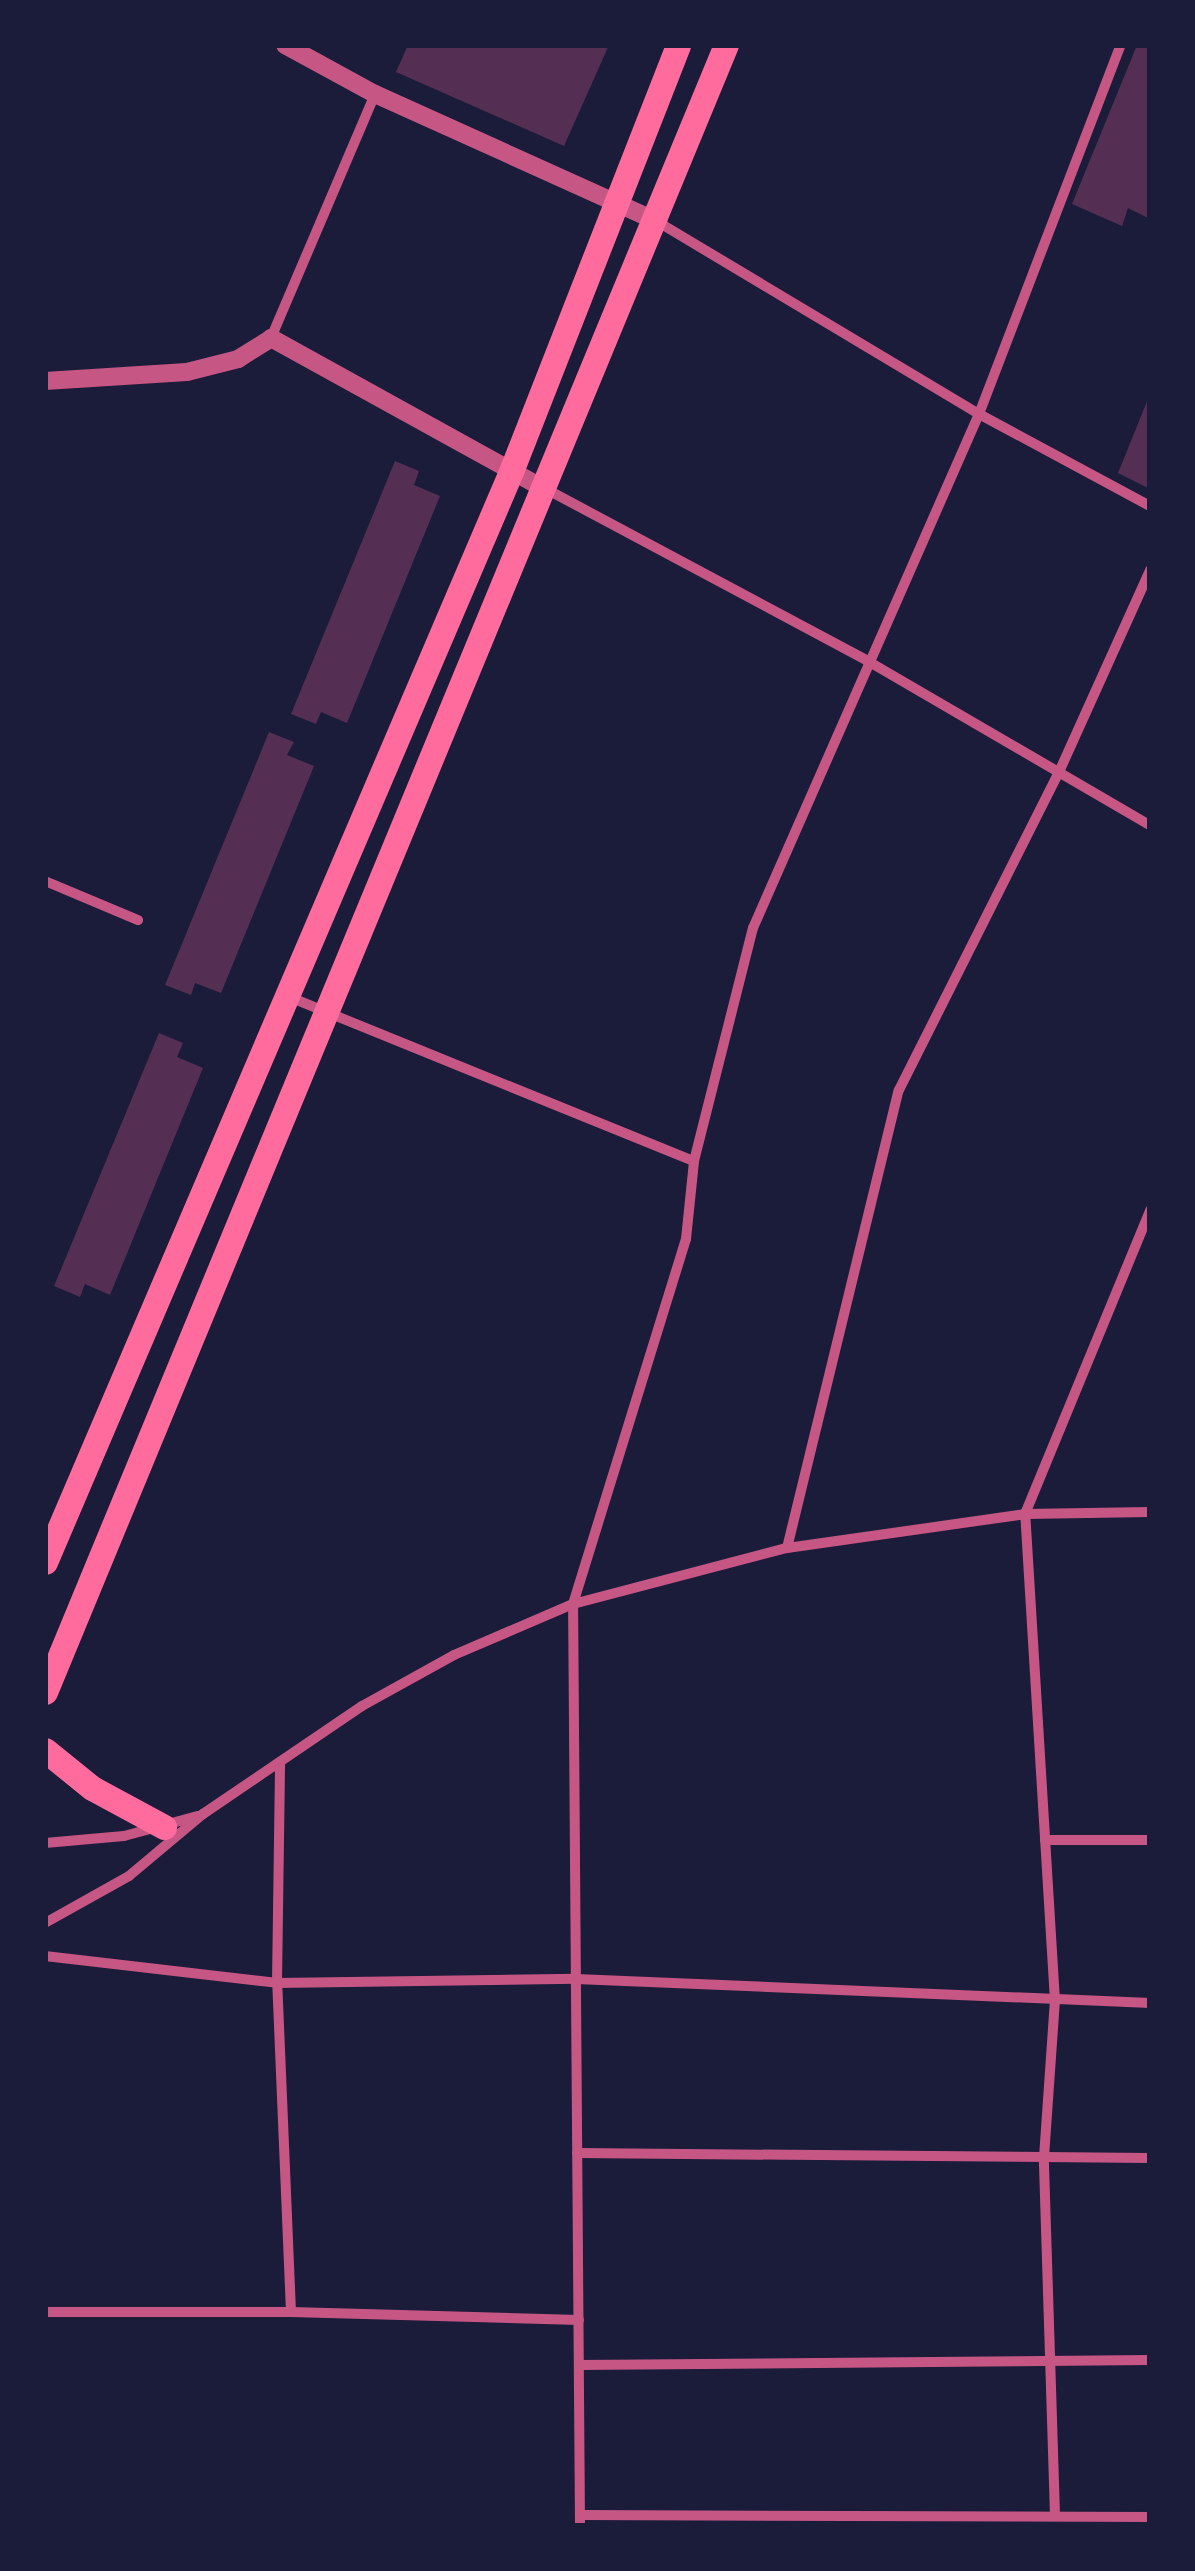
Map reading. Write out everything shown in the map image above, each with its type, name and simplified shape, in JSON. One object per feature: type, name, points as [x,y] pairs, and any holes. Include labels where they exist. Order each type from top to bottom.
[{"type":"main road","points":[[45,1562],[512,470],[678,45]]},
{"type":"main road","points":[[45,1692],[658,222],[726,45]]},
{"type":"main road","points":[[160,1292],[204,1307]]},
{"type":"main road","points":[[45,1750],[92,1788],[164,1827]]},
{"type":"street","points":[[285,45],[375,94],[658,222],[979,414],[1150,506]]},
{"type":"street","points":[[1121,45],[979,414],[866,660],[753,928],[694,1161],[686,1238],[573,1604],[580,2521],[1055,2515],[1150,2518]]},
{"type":"street","points":[[45,381],[187,372],[238,359],[271,338],[375,94]]},
{"type":"street","points":[[271,338],[866,660],[1150,825]]},
{"type":"street","points":[[787,1548],[899,1090],[1059,772],[1150,570]]},
{"type":"street","points":[[45,881],[138,920]]},
{"type":"street","points":[[286,995],[694,1161]]},
{"type":"street","points":[[1055,2515],[1044,2157],[1055,2001],[1025,1514],[1150,1210]]},
{"type":"street","points":[[45,1923],[129,1876],[204,1814],[454,1655],[573,1604],[787,1548],[1025,1514],[1150,1512]]},
{"type":"street","points":[[280,1763],[277,1983],[290,2312]]},
{"type":"street","points":[[45,1843],[164,1827],[204,1814]]},
{"type":"street","points":[[1045,1840],[1150,1840]]},
{"type":"street","points":[[45,1956],[277,1983],[576,1979],[1150,2003]]},
{"type":"street","points":[[577,2153],[1150,2158]]},
{"type":"street","points":[[45,2312],[290,2312],[578,2320]]},
{"type":"street","points":[[579,2365],[1150,2360]]},
{"type":"building","points":[[408,45],[609,45],[564,146],[396,72]]},
{"type":"building","points":[[1137,45],[1150,45],[1150,219],[1128,208],[1122,226],[1072,204]]},
{"type":"building","points":[[1150,394],[1150,489],[1118,473]]},
{"type":"building","points":[[395,461],[419,471],[414,485],[440,496],[347,723],[321,712],[316,724],[291,714]]},
{"type":"building","points":[[269,732],[294,742],[287,755],[314,766],[221,993],[195,983],[191,995],[165,985]]},
{"type":"building","points":[[159,1033],[183,1043],[177,1057],[203,1068],[110,1295],[85,1284],[80,1297],[54,1286]]}]
